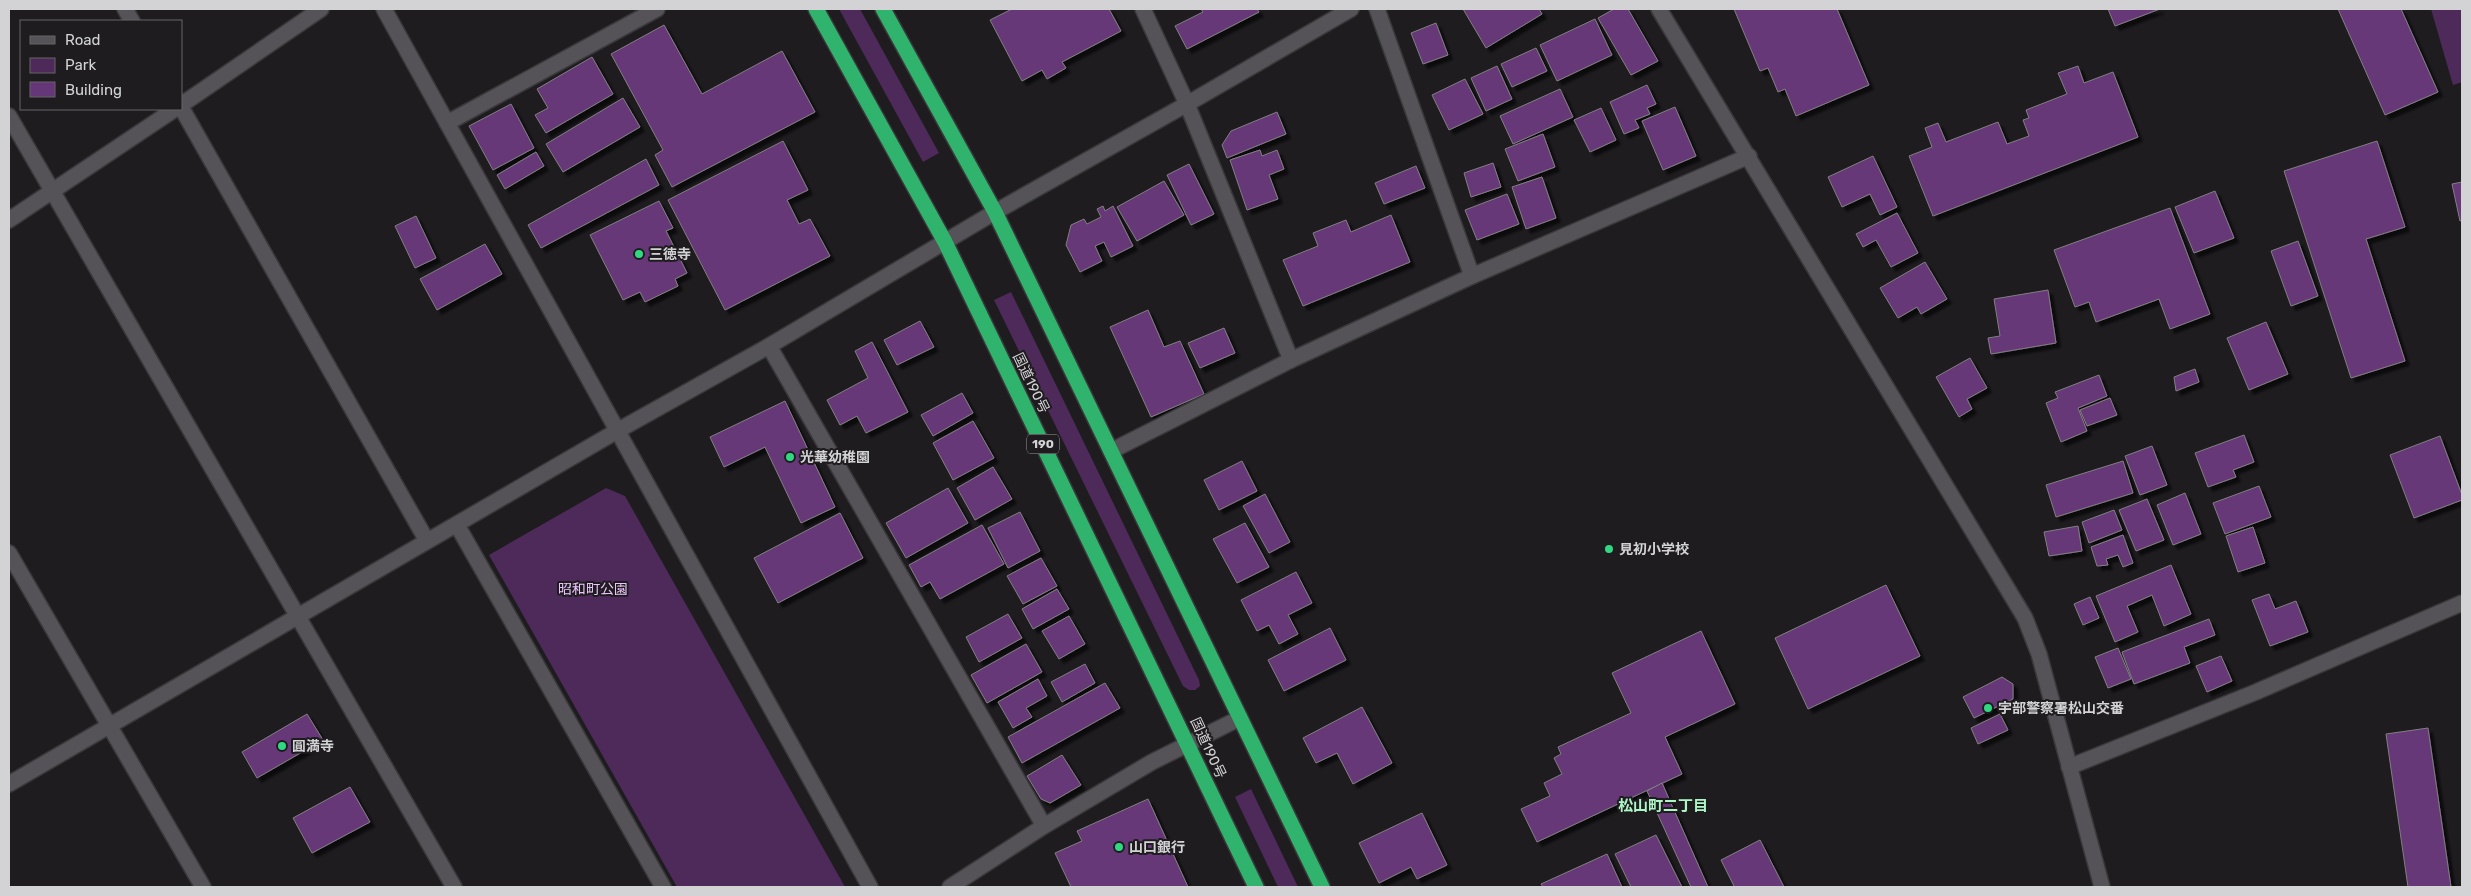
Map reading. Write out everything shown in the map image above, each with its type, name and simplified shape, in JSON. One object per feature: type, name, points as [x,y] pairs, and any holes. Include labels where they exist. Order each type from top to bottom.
[{"type":"highway","name":"国道190号","points":[[816,9],[945,242],[1256,887]]},
{"type":"highway","points":[[883,9],[995,212],[1322,887]]},
{"type":"street","points":[[125,9],[131,20]]},
{"type":"street","points":[[182,105],[321,9]]},
{"type":"street","points":[[384,9],[870,887]]},
{"type":"street","points":[[447,123],[656,9]]},
{"type":"street","points":[[1144,9],[1187,104],[1291,360]]},
{"type":"street","points":[[9,784],[617,431],[769,346],[995,212],[1351,9]]},
{"type":"street","points":[[1377,9],[1472,276]]},
{"type":"street","points":[[1659,9],[2025,618],[2039,654],[2102,887]]},
{"type":"street","points":[[182,108],[427,541]]},
{"type":"street","points":[[9,220],[174,110]]},
{"type":"street","points":[[9,116],[454,887]]},
{"type":"street","points":[[1111,452],[1291,360],[1472,276],[1749,156]]},
{"type":"street","points":[[769,346],[1044,826]]},
{"type":"street","points":[[457,524],[663,887]]},
{"type":"street","points":[[9,553],[203,887]]},
{"type":"street","points":[[2068,767],[2256,692],[2462,603]]},
{"type":"street","points":[[950,887],[1044,826],[1152,762],[1240,718]]},
{"type":"green space","points":[[839,9],[860,9],[939,153],[923,162]]},
{"type":"green space","points":[[2431,9],[2462,9],[2462,82],[2453,85]]},
{"type":"green space","points":[[1011,292],[1199,680],[1200,686],[1195,690],[1189,690],[1183,686],[994,300]]},
{"type":"green space","name":"昭和町公園","points":[[606,488],[625,496],[845,887],[677,887],[489,555]]},
{"type":"green space","points":[[1251,789],[1298,887],[1278,887],[1235,797]]},
{"type":"building","points":[[1012,9],[1109,9],[1121,31],[1062,62],[1066,68],[1047,79],[1042,70],[1022,81],[990,20]]},
{"type":"building","points":[[1201,9],[1257,9],[1259,12],[1187,49],[1175,26],[1203,12]]},
{"type":"building","points":[[1463,9],[1539,9],[1542,14],[1486,48]]},
{"type":"building","points":[[1614,9],[1628,9],[1658,61],[1631,75],[1598,18]]},
{"type":"building","points":[[1734,9],[1837,9],[1869,85],[1796,116],[1785,89],[1778,92],[1768,68],[1760,71]]},
{"type":"building","points":[[2108,9],[2160,9],[2115,26]]},
{"type":"building","points":[[2338,9],[2401,9],[2438,92],[2385,115]]},
{"type":"building","points":[[1595,19],[1612,55],[1557,81],[1540,45]]},
{"type":"building","points":[[1436,23],[1448,55],[1423,64],[1411,33]]},
{"type":"building","points":[[664,25],[702,94],[782,51],[815,112],[672,187],[655,155],[663,150],[611,54]]},
{"type":"building","points":[[1536,48],[1547,71],[1512,87],[1501,64]]},
{"type":"building","points":[[592,57],[613,94],[546,133],[535,115],[548,108],[537,89]]},
{"type":"building","points":[[1497,66],[1512,99],[1486,111],[1471,78]]},
{"type":"building","points":[[2078,66],[2084,83],[2113,72],[2138,137],[1933,216],[1909,156],[1932,147],[1925,128],[1938,123],[1946,142],[1998,122],[2007,144],[2029,136],[2023,120],[2029,118],[2026,110],[2067,94],[2058,73]]},
{"type":"building","points":[[1465,79],[1483,114],[1449,130],[1432,95]]},
{"type":"building","points":[[1647,85],[1656,104],[1647,108],[1650,114],[1635,120],[1639,128],[1624,134],[1610,102]]},
{"type":"building","points":[[1560,89],[1573,117],[1513,144],[1500,116]]},
{"type":"building","points":[[623,98],[640,127],[563,172],[546,144]]},
{"type":"building","points":[[511,104],[534,148],[493,170],[469,126]]},
{"type":"building","points":[[1675,107],[1696,156],[1663,170],[1642,121]]},
{"type":"building","points":[[1601,108],[1616,140],[1590,152],[1574,120]]},
{"type":"building","points":[[1277,112],[1286,134],[1227,158],[1222,145],[1231,131]]},
{"type":"building","points":[[1543,134],[1555,167],[1518,181],[1505,149]]},
{"type":"building","points":[[783,141],[808,190],[787,200],[799,224],[810,219],[830,256],[725,310],[668,200]]},
{"type":"building","points":[[2377,141],[2405,227],[2366,239],[2405,361],[2351,378],[2284,171]]},
{"type":"building","points":[[1260,150],[1262,156],[1277,150],[1284,169],[1269,175],[1278,199],[1247,210],[1230,160]]},
{"type":"building","points":[[536,152],[544,166],[505,189],[497,175]]},
{"type":"building","points":[[1873,156],[1897,207],[1880,215],[1870,194],[1842,207],[1828,177]]},
{"type":"building","points":[[646,159],[659,185],[541,248],[528,225]]},
{"type":"building","points":[[1493,163],[1501,187],[1471,197],[1464,173]]},
{"type":"building","points":[[1189,164],[1214,214],[1191,225],[1167,175]]},
{"type":"building","points":[[1416,166],[1425,188],[1384,204],[1375,183]]},
{"type":"building","points":[[1542,177],[1556,218],[1526,229],[1512,187]]},
{"type":"building","points":[[1164,181],[1184,215],[1137,241],[1117,207]]},
{"type":"building","points":[[2462,182],[2462,220],[2460,221],[2452,184]]},
{"type":"building","points":[[2215,191],[2234,238],[2194,253],[2175,207]]},
{"type":"building","points":[[1507,194],[1519,224],[1477,240],[1465,210]]},
{"type":"building","name":"三徳寺","points":[[659,201],[673,228],[666,231],[687,273],[675,279],[678,286],[645,302],[640,292],[623,300],[590,235]]},
{"type":"building","points":[[1103,206],[1105,211],[1113,206],[1133,246],[1111,257],[1104,242],[1095,246],[1102,261],[1080,272],[1066,245],[1071,225],[1084,219],[1087,224],[1101,217],[1097,209]]},
{"type":"building","points":[[2170,208],[2210,314],[2170,329],[2159,299],[2096,322],[2089,302],[2075,307],[2054,250]]},
{"type":"building","points":[[1897,213],[1918,253],[1891,267],[1876,240],[1863,247],[1856,234]]},
{"type":"building","points":[[1391,215],[1410,262],[1303,306],[1283,260],[1318,246],[1313,233],[1346,220],[1351,232]]},
{"type":"building","points":[[416,216],[436,258],[415,268],[395,226]]},
{"type":"building","points":[[2298,241],[2318,296],[2291,306],[2271,251]]},
{"type":"building","points":[[485,244],[502,274],[437,310],[420,279]]},
{"type":"building","points":[[1925,262],[1947,299],[1921,314],[1917,307],[1898,318],[1880,288]]},
{"type":"building","points":[[2048,290],[2056,343],[1991,354],[1988,338],[2000,336],[1994,299]]},
{"type":"building","points":[[1148,310],[1164,347],[1180,341],[1204,394],[1151,417],[1110,327]]},
{"type":"building","points":[[920,321],[934,347],[897,365],[884,340]]},
{"type":"building","points":[[2266,322],[2288,374],[2249,390],[2227,338]]},
{"type":"building","points":[[1224,328],[1235,353],[1200,368],[1188,343]]},
{"type":"building","points":[[872,342],[908,412],[866,433],[857,416],[840,425],[827,400],[868,378],[855,351]]},
{"type":"building","points":[[1970,358],[1987,388],[1967,399],[1972,409],[1959,417],[1936,377]]},
{"type":"building","points":[[2195,369],[2199,382],[2176,391],[2174,377]]},
{"type":"building","points":[[2099,375],[2107,396],[2078,408],[2087,431],[2061,442],[2046,403],[2058,398],[2055,392]]},
{"type":"building","points":[[962,393],[973,413],[933,436],[921,415]]},
{"type":"building","points":[[2110,398],[2117,415],[2087,426],[2080,410]]},
{"type":"building","name":"光華幼稚園","points":[[785,401],[835,507],[801,523],[765,447],[724,467],[710,437]]},
{"type":"building","points":[[973,421],[994,458],[953,480],[933,443]]},
{"type":"building","points":[[2244,435],[2254,462],[2233,470],[2236,477],[2208,487],[2195,453]]},
{"type":"building","points":[[2440,436],[2462,495],[2462,500],[2414,518],[2390,455]]},
{"type":"building","points":[[2152,446],[2167,485],[2140,495],[2125,456]]},
{"type":"building","points":[[1242,461],[1257,491],[1219,510],[1204,480]]},
{"type":"building","points":[[2123,461],[2133,493],[2056,517],[2046,485]]},
{"type":"building","points":[[993,467],[1012,499],[975,520],[957,488]]},
{"type":"building","points":[[2259,486],[2271,517],[2225,534],[2213,503]]},
{"type":"building","points":[[948,488],[968,523],[906,558],[886,523]]},
{"type":"building","points":[[2185,493],[2201,534],[2173,545],[2157,505]]},
{"type":"building","points":[[1265,494],[1290,542],[1269,553],[1243,506]]},
{"type":"building","points":[[2147,499],[2164,540],[2136,551],[2119,510]]},
{"type":"building","points":[[2114,510],[2122,530],[2089,543],[2082,522]]},
{"type":"building","points":[[1020,512],[1040,551],[1008,568],[988,528]]},
{"type":"building","points":[[840,513],[863,558],[778,603],[754,558]]},
{"type":"building","points":[[1245,523],[1269,567],[1237,583],[1213,539]]},
{"type":"building","points":[[982,525],[1004,564],[940,599],[930,582],[921,587],[909,565]]},
{"type":"building","points":[[2078,526],[2082,551],[2049,556],[2044,532]]},
{"type":"building","points":[[2253,527],[2265,563],[2238,572],[2226,536]]},
{"type":"building","points":[[2123,535],[2133,563],[2123,567],[2118,555],[2106,559],[2108,565],[2097,566],[2091,547]]},
{"type":"building","points":[[1041,558],[1057,586],[1023,604],[1007,576]]},
{"type":"building","points":[[2171,565],[2191,614],[2164,626],[2152,595],[2127,606],[2138,632],[2115,642],[2096,596]]},
{"type":"building","points":[[1296,572],[1312,603],[1288,615],[1298,634],[1279,644],[1269,625],[1257,631],[1241,600]]},
{"type":"building","points":[[1886,585],[1920,656],[1808,709],[1775,638]]},
{"type":"building","points":[[1057,589],[1069,609],[1033,629],[1022,609]]},
{"type":"building","points":[[2269,594],[2275,609],[2296,601],[2308,632],[2270,646],[2252,600]]},
{"type":"building","points":[[2090,597],[2099,618],[2083,625],[2074,604]]},
{"type":"building","points":[[1008,614],[1022,638],[979,662],[966,637]]},
{"type":"building","points":[[1069,616],[1085,644],[1059,659],[1042,631]]},
{"type":"building","points":[[2209,619],[2215,635],[2184,647],[2190,663],[2134,684],[2122,652]]},
{"type":"building","points":[[1330,628],[1346,660],[1284,691],[1268,660]]},
{"type":"building","points":[[1701,631],[1735,704],[1665,737],[1682,774],[1537,842],[1521,809],[1550,796],[1544,783],[1562,774],[1554,758],[1561,754],[1558,747],[1631,713],[1612,673]]},
{"type":"building","points":[[1026,644],[1042,672],[987,703],[971,675]]},
{"type":"building","points":[[2118,648],[2131,679],[2108,688],[2095,657]]},
{"type":"building","points":[[2221,656],[2232,681],[2207,692],[2196,666]]},
{"type":"building","points":[[1085,664],[1095,683],[1062,702],[1051,682]]},
{"type":"building","points":[[2002,677],[2013,684],[2013,699],[1974,718],[1963,697]]},
{"type":"building","points":[[1038,679],[1047,696],[1026,708],[1032,717],[1013,728],[998,702]]},
{"type":"building","points":[[1105,683],[1120,708],[1022,763],[1008,737]]},
{"type":"building","points":[[1362,707],[1392,763],[1353,784],[1337,753],[1316,763],[1303,738]]},
{"type":"building","name":"圓満寺","points":[[307,714],[323,740],[257,778],[242,752]]},
{"type":"building","points":[[2000,714],[2008,730],[1978,744],[1971,728]]},
{"type":"building","points":[[2428,728],[2451,887],[2408,887],[2386,734]]},
{"type":"building","points":[[1062,755],[1081,785],[1050,803],[1041,799],[1027,776]]},
{"type":"building","points":[[1662,783],[1708,887],[1691,887],[1647,791]]},
{"type":"building","points":[[350,787],[370,822],[312,853],[293,818]]},
{"type":"building","name":"山口銀行","points":[[1148,799],[1188,887],[1071,887],[1055,853],[1082,841],[1077,831]]},
{"type":"building","points":[[1422,813],[1447,865],[1417,879],[1411,867],[1379,883],[1359,843]]},
{"type":"building","points":[[1656,835],[1682,887],[1631,887],[1615,854]]},
{"type":"building","points":[[1760,840],[1784,887],[1731,887],[1734,886],[1721,860]]},
{"type":"building","points":[[1607,854],[1622,887],[1543,887],[1541,884]]},
{"type":"place","name":"三徳寺","points":[[639,254]]},
{"type":"place","name":"光華幼稚園","points":[[790,457]]},
{"type":"place","name":"見初小学校","points":[[1609,549]]},
{"type":"place","name":"宇部警察署松山交番","points":[[1988,708]]},
{"type":"place","name":"圓満寺","points":[[282,746]]},
{"type":"place","name":"山口銀行","points":[[1119,847]]},
{"type":"district","name":"松山町二丁目","points":[[1663,806]]}]
